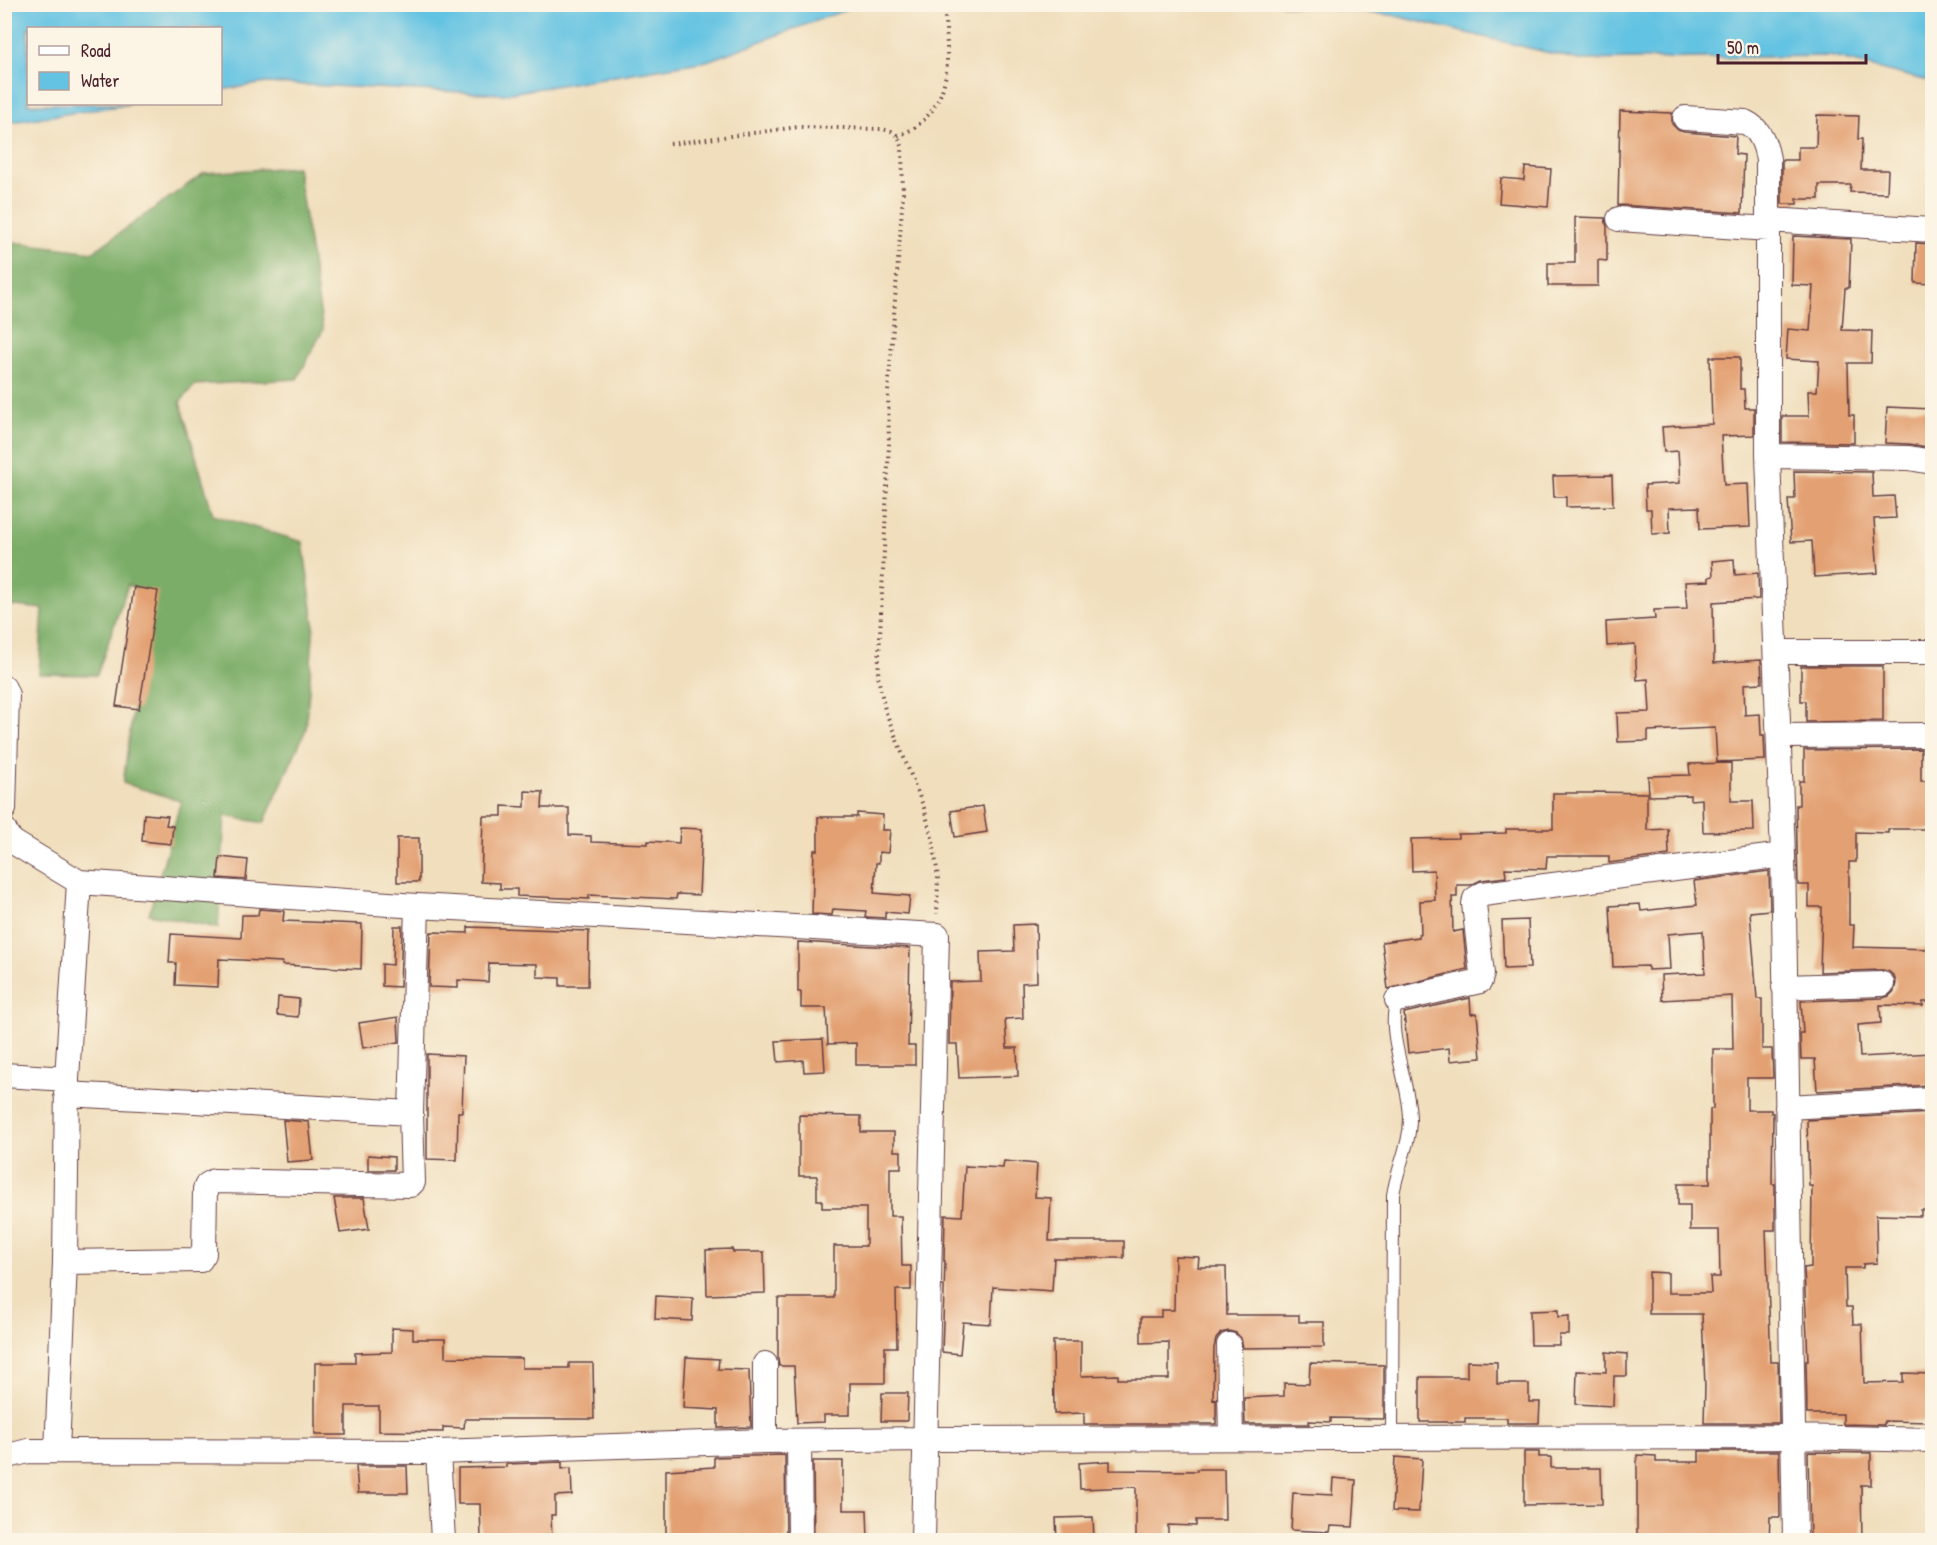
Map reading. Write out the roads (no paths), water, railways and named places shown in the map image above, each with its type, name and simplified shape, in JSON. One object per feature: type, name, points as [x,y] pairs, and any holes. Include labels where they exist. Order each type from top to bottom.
[{"type":"street","points":[[1685,118],[1745,123],[1758,131],[1768,159],[1768,456],[1783,855],[1795,1540]]},
{"type":"street","points":[[1619,219],[1932,230]]},
{"type":"street","points":[[1768,456],[1908,458],[1932,462]]},
{"type":"street","points":[[1776,652],[1932,652]]},
{"type":"street","points":[[4,688],[7,695],[8,744],[4,809]]},
{"type":"street","points":[[1779,736],[1932,735]]},
{"type":"street","points":[[4,829],[13,842],[79,882],[417,906],[937,935],[923,1540]]},
{"type":"street","points":[[1397,1000],[1480,981],[1482,974],[1474,904],[1475,899],[1483,894],[1783,855]]},
{"type":"street","points":[[57,1451],[65,1262],[67,1087],[79,882]]},
{"type":"street","points":[[65,1262],[197,1261],[203,1259],[205,1189],[217,1180],[410,1185],[413,1182],[411,1113],[417,906]]},
{"type":"street","points":[[1784,987],[1882,984]]},
{"type":"street","points":[[4,1076],[67,1087],[411,1113]]},
{"type":"street","points":[[1787,1107],[1932,1099]]},
{"type":"street","points":[[1229,1345],[1231,1438]]},
{"type":"street","points":[[765,1364],[765,1441]]},
{"type":"street","points":[[4,1457],[28,1451],[438,1452],[765,1441],[926,1439],[1793,1437],[1932,1440]]},
{"type":"street","points":[[799,1441],[800,1540]]},
{"type":"street","points":[[438,1452],[443,1540]]},
{"type":"lane","points":[[1392,1438],[1393,1195],[1396,1178],[1409,1140],[1410,1116],[1396,1034],[1394,1011],[1397,1000]]},
{"type":"water","points":[[5,4],[859,4],[707,61],[504,94],[266,83],[222,90],[222,27],[27,27],[27,105],[125,105],[5,123]]},
{"type":"water","points":[[1281,5],[1932,5],[1932,82],[1829,56],[1579,60],[1392,15]]}]
